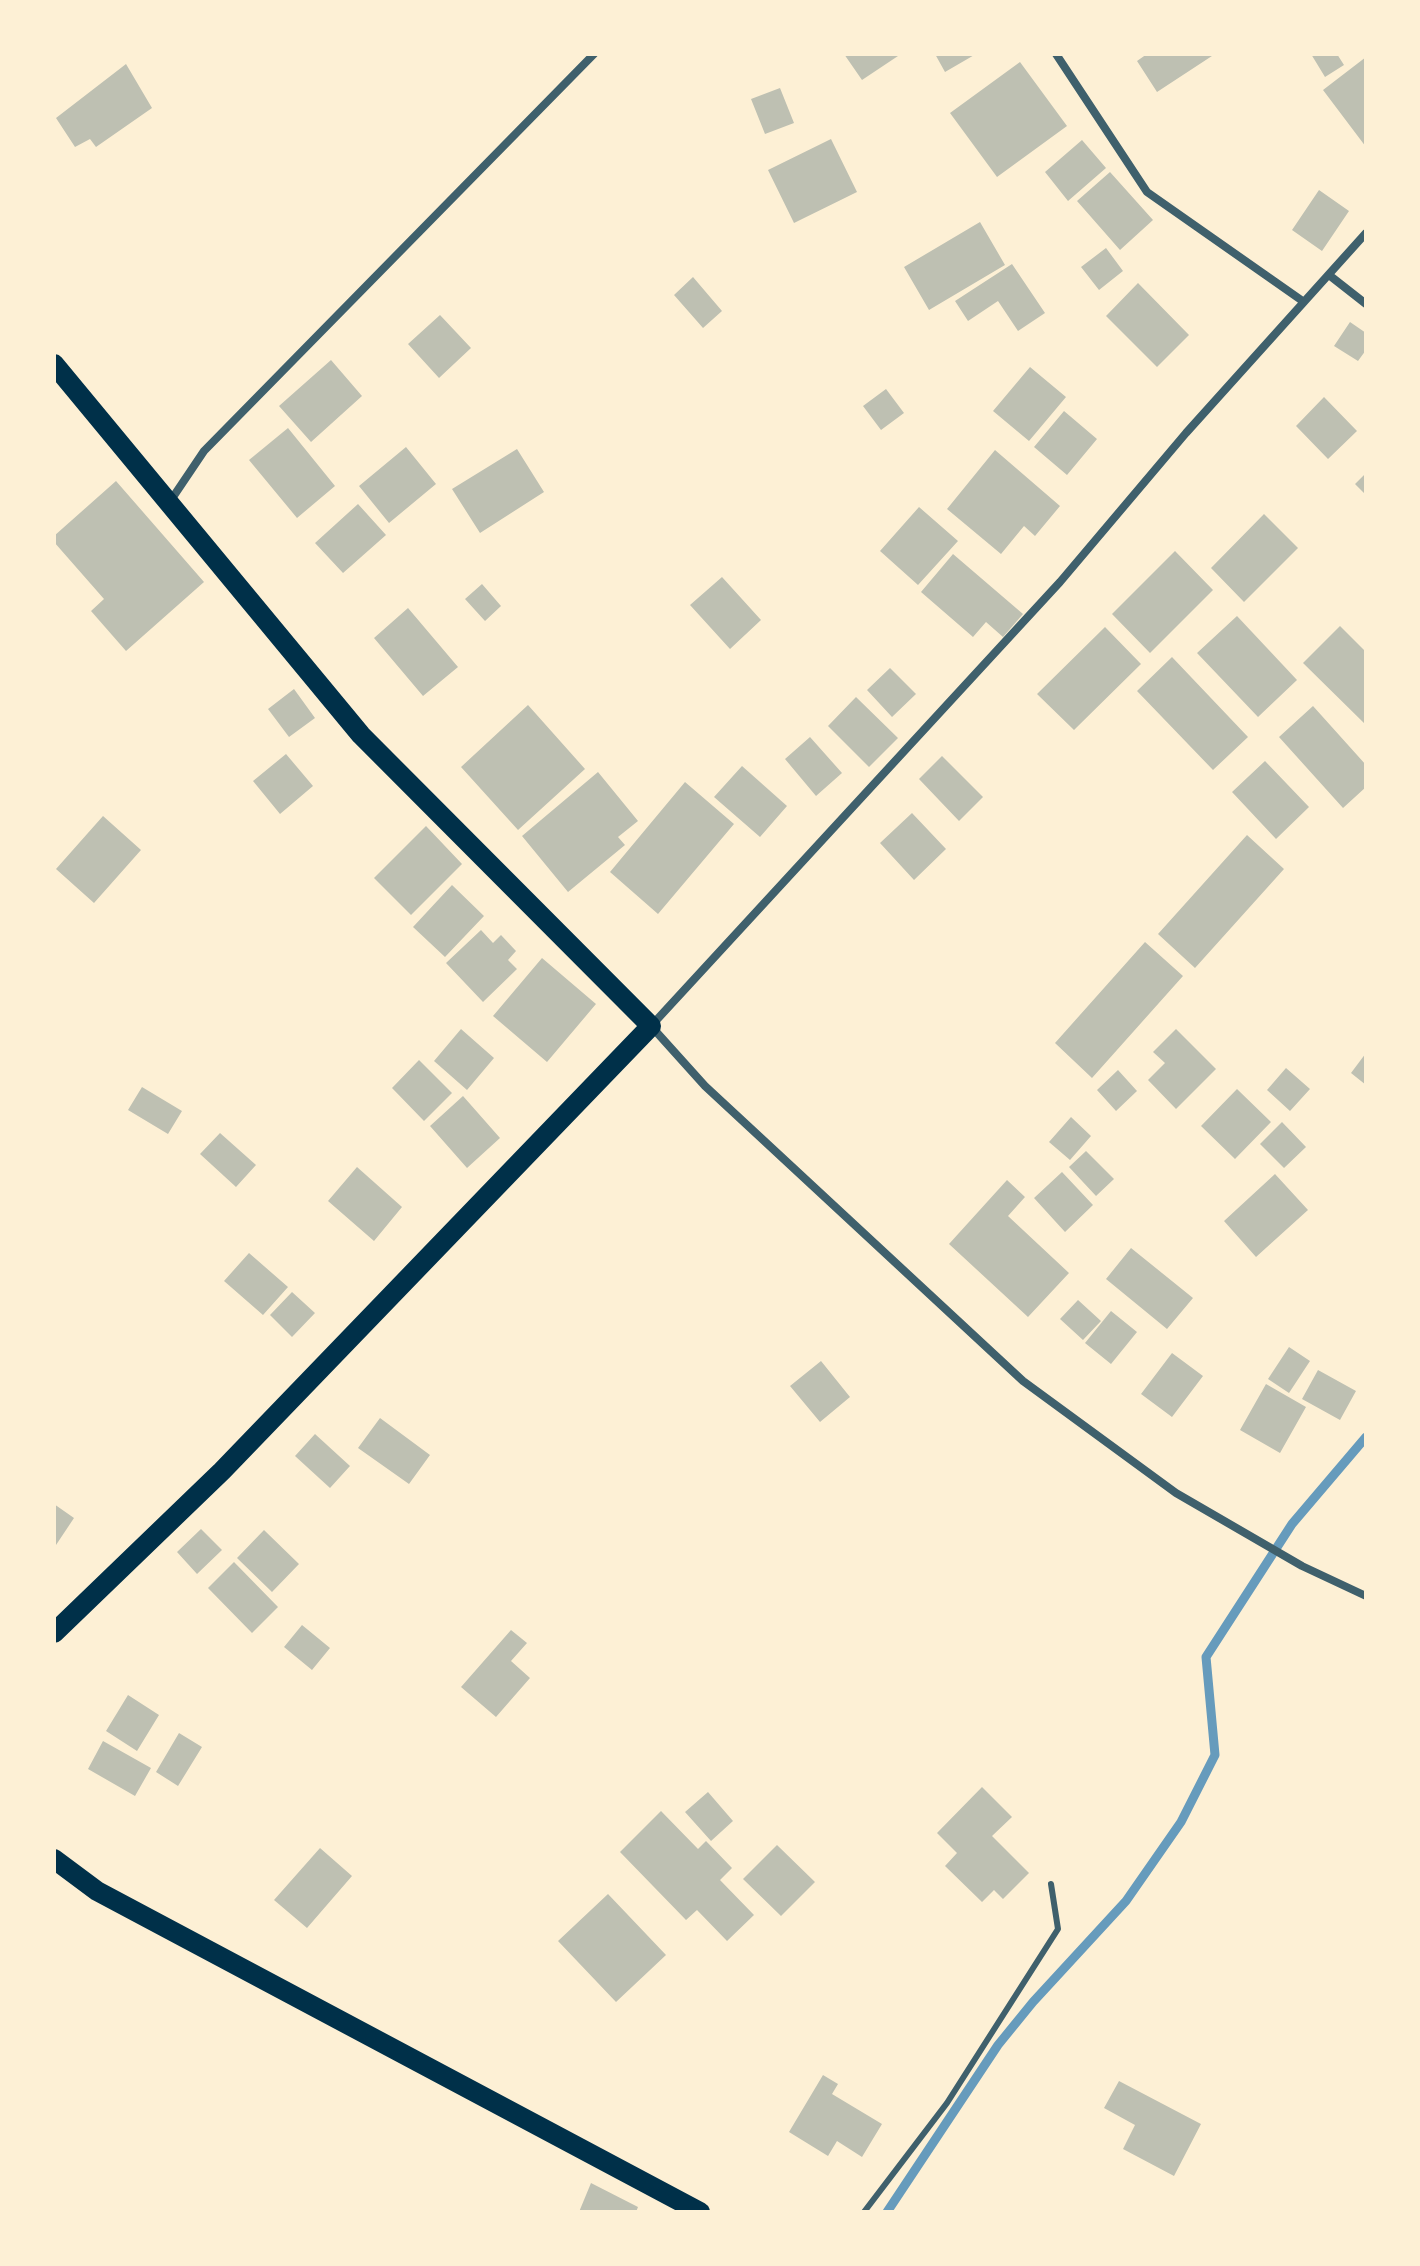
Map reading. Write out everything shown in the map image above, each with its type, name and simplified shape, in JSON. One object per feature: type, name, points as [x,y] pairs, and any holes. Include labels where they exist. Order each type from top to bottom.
[{"type":"main road","points":[[54,364],[361,735],[651,1026],[222,1471],[54,1633]]},
{"type":"main road","points":[[54,1859],[97,1891],[700,2212]]},
{"type":"street","points":[[169,503],[204,451],[594,54]]},
{"type":"street","points":[[1056,54],[1147,192],[1304,302]]},
{"type":"street","points":[[1366,233],[1186,433],[1060,582],[651,1026],[705,1086],[1023,1381],[1176,1493],[1302,1566],[1366,1596]]},
{"type":"street","points":[[1329,275],[1366,304]]},
{"type":"lane","points":[[864,2212],[947,2103],[1058,1929],[1051,1884]]},
{"type":"building","points":[[844,54],[901,54],[862,80]]},
{"type":"building","points":[[935,54],[976,54],[945,72]]},
{"type":"building","points":[[1147,54],[1215,54],[1157,92],[1137,61]]},
{"type":"building","points":[[1311,54],[1337,54],[1344,65],[1325,77]]},
{"type":"building","points":[[1366,57],[1366,147],[1323,90]]},
{"type":"building","points":[[1020,62],[1067,126],[997,177],[950,113]]},
{"type":"building","points":[[126,64],[152,108],[96,147],[90,139],[75,147],[56,118]]},
{"type":"building","points":[[780,88],[794,123],[765,134],[751,99]]},
{"type":"building","points":[[831,139],[857,192],[794,223],[768,170]]},
{"type":"building","points":[[1082,140],[1106,168],[1068,201],[1045,172]]},
{"type":"building","points":[[1110,172],[1153,220],[1120,250],[1077,201]]},
{"type":"building","points":[[1319,190],[1349,211],[1322,251],[1292,230]]},
{"type":"building","points":[[980,222],[1005,265],[929,310],[904,267]]},
{"type":"building","points":[[1106,248],[1123,271],[1099,290],[1081,267]]},
{"type":"building","points":[[1012,264],[1045,313],[1018,331],[998,301],[968,321],[955,301]]},
{"type":"building","points":[[693,277],[722,311],[703,328],[674,295]]},
{"type":"building","points":[[1138,283],[1189,335],[1157,367],[1106,316]]},
{"type":"building","points":[[440,315],[471,348],[439,378],[408,344]]},
{"type":"building","points":[[1350,322],[1366,333],[1366,350],[1358,361],[1334,346]]},
{"type":"building","points":[[331,360],[362,396],[311,442],[279,406]]},
{"type":"building","points":[[1030,367],[1066,397],[1029,441],[993,411]]},
{"type":"building","points":[[886,389],[904,413],[881,430],[863,406]]},
{"type":"building","points":[[1324,397],[1357,431],[1328,459],[1296,426]]},
{"type":"building","points":[[1064,411],[1097,439],[1067,475],[1034,447]]},
{"type":"building","points":[[288,428],[335,486],[297,518],[249,460]]},
{"type":"building","points":[[406,447],[436,484],[389,523],[359,486]]},
{"type":"building","points":[[517,449],[544,492],[480,533],[452,489]]},
{"type":"building","points":[[995,450],[1060,506],[1035,536],[1024,526],[1001,554],[947,509]]},
{"type":"building","points":[[1366,473],[1366,495],[1355,484]]},
{"type":"building","points":[[116,481],[204,582],[126,651],[91,611],[104,599],[54,542],[54,536]]},
{"type":"building","points":[[358,504],[386,535],[343,573],[315,543]]},
{"type":"building","points":[[919,507],[958,541],[918,585],[880,551]]},
{"type":"building","points":[[1264,514],[1298,548],[1244,602],[1211,568]]},
{"type":"building","points":[[1175,551],[1213,590],[1150,653],[1112,614]]},
{"type":"building","points":[[953,554],[1023,614],[1003,637],[986,622],[973,637],[921,592]]},
{"type":"building","points":[[722,577],[761,620],[730,649],[690,605]]},
{"type":"building","points":[[482,584],[501,606],[485,621],[465,599]]},
{"type":"building","points":[[408,608],[458,667],[423,696],[374,638]]},
{"type":"building","points":[[1237,616],[1297,680],[1258,717],[1197,653]]},
{"type":"building","points":[[1340,626],[1366,652],[1366,725],[1303,663]]},
{"type":"building","points":[[1105,627],[1141,664],[1074,730],[1037,694]]},
{"type":"building","points":[[1172,657],[1248,737],[1213,770],[1137,691]]},
{"type":"building","points":[[890,668],[916,694],[892,717],[867,690]]},
{"type":"building","points":[[294,689],[315,718],[289,737],[268,709]]},
{"type":"building","points":[[856,697],[898,738],[869,767],[828,726]]},
{"type":"building","points":[[528,705],[585,769],[518,830],[461,767]]},
{"type":"building","points":[[1313,706],[1366,765],[1366,787],[1343,808],[1279,737]]},
{"type":"building","points":[[810,737],[842,773],[816,796],[785,759]]},
{"type":"building","points":[[286,754],[313,786],[280,814],[253,781]]},
{"type":"building","points":[[942,756],[983,797],[959,821],[919,779]]},
{"type":"building","points":[[1265,761],[1309,807],[1276,839],[1232,792]]},
{"type":"building","points":[[742,766],[787,806],[760,837],[714,797]]},
{"type":"building","points":[[598,772],[638,821],[618,837],[625,845],[568,892],[522,836]]},
{"type":"building","points":[[685,782],[734,824],[658,914],[610,872]]},
{"type":"building","points":[[912,813],[946,849],[914,880],[880,843]]},
{"type":"building","points":[[103,816],[141,850],[94,903],[56,869]]},
{"type":"building","points":[[426,826],[462,864],[411,915],[374,878]]},
{"type":"building","points":[[1247,835],[1284,869],[1195,968],[1158,934]]},
{"type":"building","points":[[452,885],[484,916],[445,957],[413,927]]},
{"type":"building","points":[[481,930],[493,943],[501,935],[516,951],[508,960],[517,969],[483,1002],[446,963]]},
{"type":"building","points":[[1145,942],[1183,976],[1092,1078],[1055,1043]]},
{"type":"building","points":[[542,958],[596,1004],[547,1062],[493,1016]]},
{"type":"building","points":[[461,1029],[494,1058],[467,1090],[434,1061]]},
{"type":"building","points":[[1176,1029],[1216,1069],[1176,1109],[1148,1080],[1165,1063],[1153,1052]]},
{"type":"building","points":[[1366,1053],[1366,1085],[1351,1073]]},
{"type":"building","points":[[419,1060],[452,1093],[424,1121],[392,1088]]},
{"type":"building","points":[[1286,1068],[1310,1089],[1290,1111],[1267,1090]]},
{"type":"building","points":[[1118,1070],[1137,1091],[1116,1111],[1097,1090]]},
{"type":"building","points":[[142,1087],[182,1111],[168,1134],[128,1110]]},
{"type":"building","points":[[1237,1089],[1271,1122],[1235,1159],[1201,1126]]},
{"type":"building","points":[[463,1096],[500,1138],[467,1168],[430,1126]]},
{"type":"building","points":[[1071,1117],[1091,1136],[1070,1160],[1049,1142]]},
{"type":"building","points":[[1282,1122],[1306,1147],[1284,1168],[1260,1144]]},
{"type":"building","points":[[220,1133],[256,1165],[236,1187],[200,1154]]},
{"type":"building","points":[[1086,1151],[1114,1179],[1096,1196],[1069,1167]]},
{"type":"building","points":[[357,1167],[402,1207],[374,1241],[328,1201]]},
{"type":"building","points":[[1062,1172],[1093,1205],[1065,1232],[1034,1198]]},
{"type":"building","points":[[1275,1174],[1308,1210],[1256,1257],[1224,1221]]},
{"type":"building","points":[[1007,1180],[1025,1197],[1008,1216],[1069,1273],[1028,1317],[949,1244]]},
{"type":"building","points":[[1131,1248],[1193,1298],[1167,1329],[1106,1279]]},
{"type":"building","points":[[249,1253],[288,1287],[263,1315],[224,1281]]},
{"type":"building","points":[[292,1292],[315,1313],[292,1337],[270,1315]]},
{"type":"building","points":[[1078,1300],[1101,1321],[1083,1340],[1060,1319]]},
{"type":"building","points":[[1111,1311],[1137,1332],[1111,1364],[1085,1343]]},
{"type":"building","points":[[1289,1347],[1310,1361],[1289,1393],[1268,1379]]},
{"type":"building","points":[[1172,1353],[1203,1376],[1172,1417],[1141,1394]]},
{"type":"building","points":[[821,1361],[850,1397],[820,1422],[790,1386]]},
{"type":"building","points":[[1318,1370],[1356,1391],[1340,1420],[1302,1399]]},
{"type":"building","points":[[1266,1384],[1306,1407],[1280,1453],[1240,1430]]},
{"type":"building","points":[[380,1418],[430,1455],[409,1484],[358,1448]]},
{"type":"building","points":[[315,1434],[350,1466],[330,1488],[295,1456]]},
{"type":"building","points":[[54,1504],[74,1518],[54,1548]]},
{"type":"building","points":[[201,1529],[222,1550],[197,1574],[177,1552]]},
{"type":"building","points":[[264,1530],[299,1564],[272,1592],[237,1558]]},
{"type":"building","points":[[234,1562],[278,1607],[252,1633],[208,1588]]},
{"type":"building","points":[[302,1625],[330,1648],[312,1670],[284,1647]]},
{"type":"building","points":[[511,1630],[527,1643],[511,1661],[530,1678],[496,1717],[461,1687]]},
{"type":"building","points":[[128,1695],[159,1715],[137,1751],[106,1731]]},
{"type":"building","points":[[179,1733],[202,1747],[178,1786],[156,1772]]},
{"type":"building","points":[[103,1741],[151,1768],[135,1796],[88,1769]]},
{"type":"building","points":[[982,1787],[1012,1817],[992,1836],[1029,1873],[1003,1899],[994,1890],[982,1902],[945,1866],[957,1853],[937,1833]]},
{"type":"building","points":[[708,1792],[733,1821],[711,1841],[685,1812]]},
{"type":"building","points":[[661,1811],[698,1849],[706,1841],[732,1868],[720,1880],[754,1915],[727,1941],[697,1910],[686,1920],[620,1852]]},
{"type":"building","points":[[777,1845],[815,1882],[781,1916],[743,1879]]},
{"type":"building","points":[[320,1848],[352,1876],[307,1928],[274,1900]]},
{"type":"building","points":[[608,1894],[666,1955],[616,2002],[558,1941]]},
{"type":"building","points":[[823,2075],[838,2084],[832,2094],[882,2124],[862,2157],[837,2141],[828,2156],[789,2132]]},
{"type":"building","points":[[1119,2081],[1201,2124],[1174,2176],[1123,2149],[1135,2125],[1104,2108]]},
{"type":"building","points":[[591,2183],[638,2207],[636,2212],[579,2212]]},
{"type":"waterway","points":[[887,2212],[998,2045],[1033,2002],[1126,1901],[1181,1822],[1215,1755],[1206,1657],[1292,1524],[1366,1437]]}]
